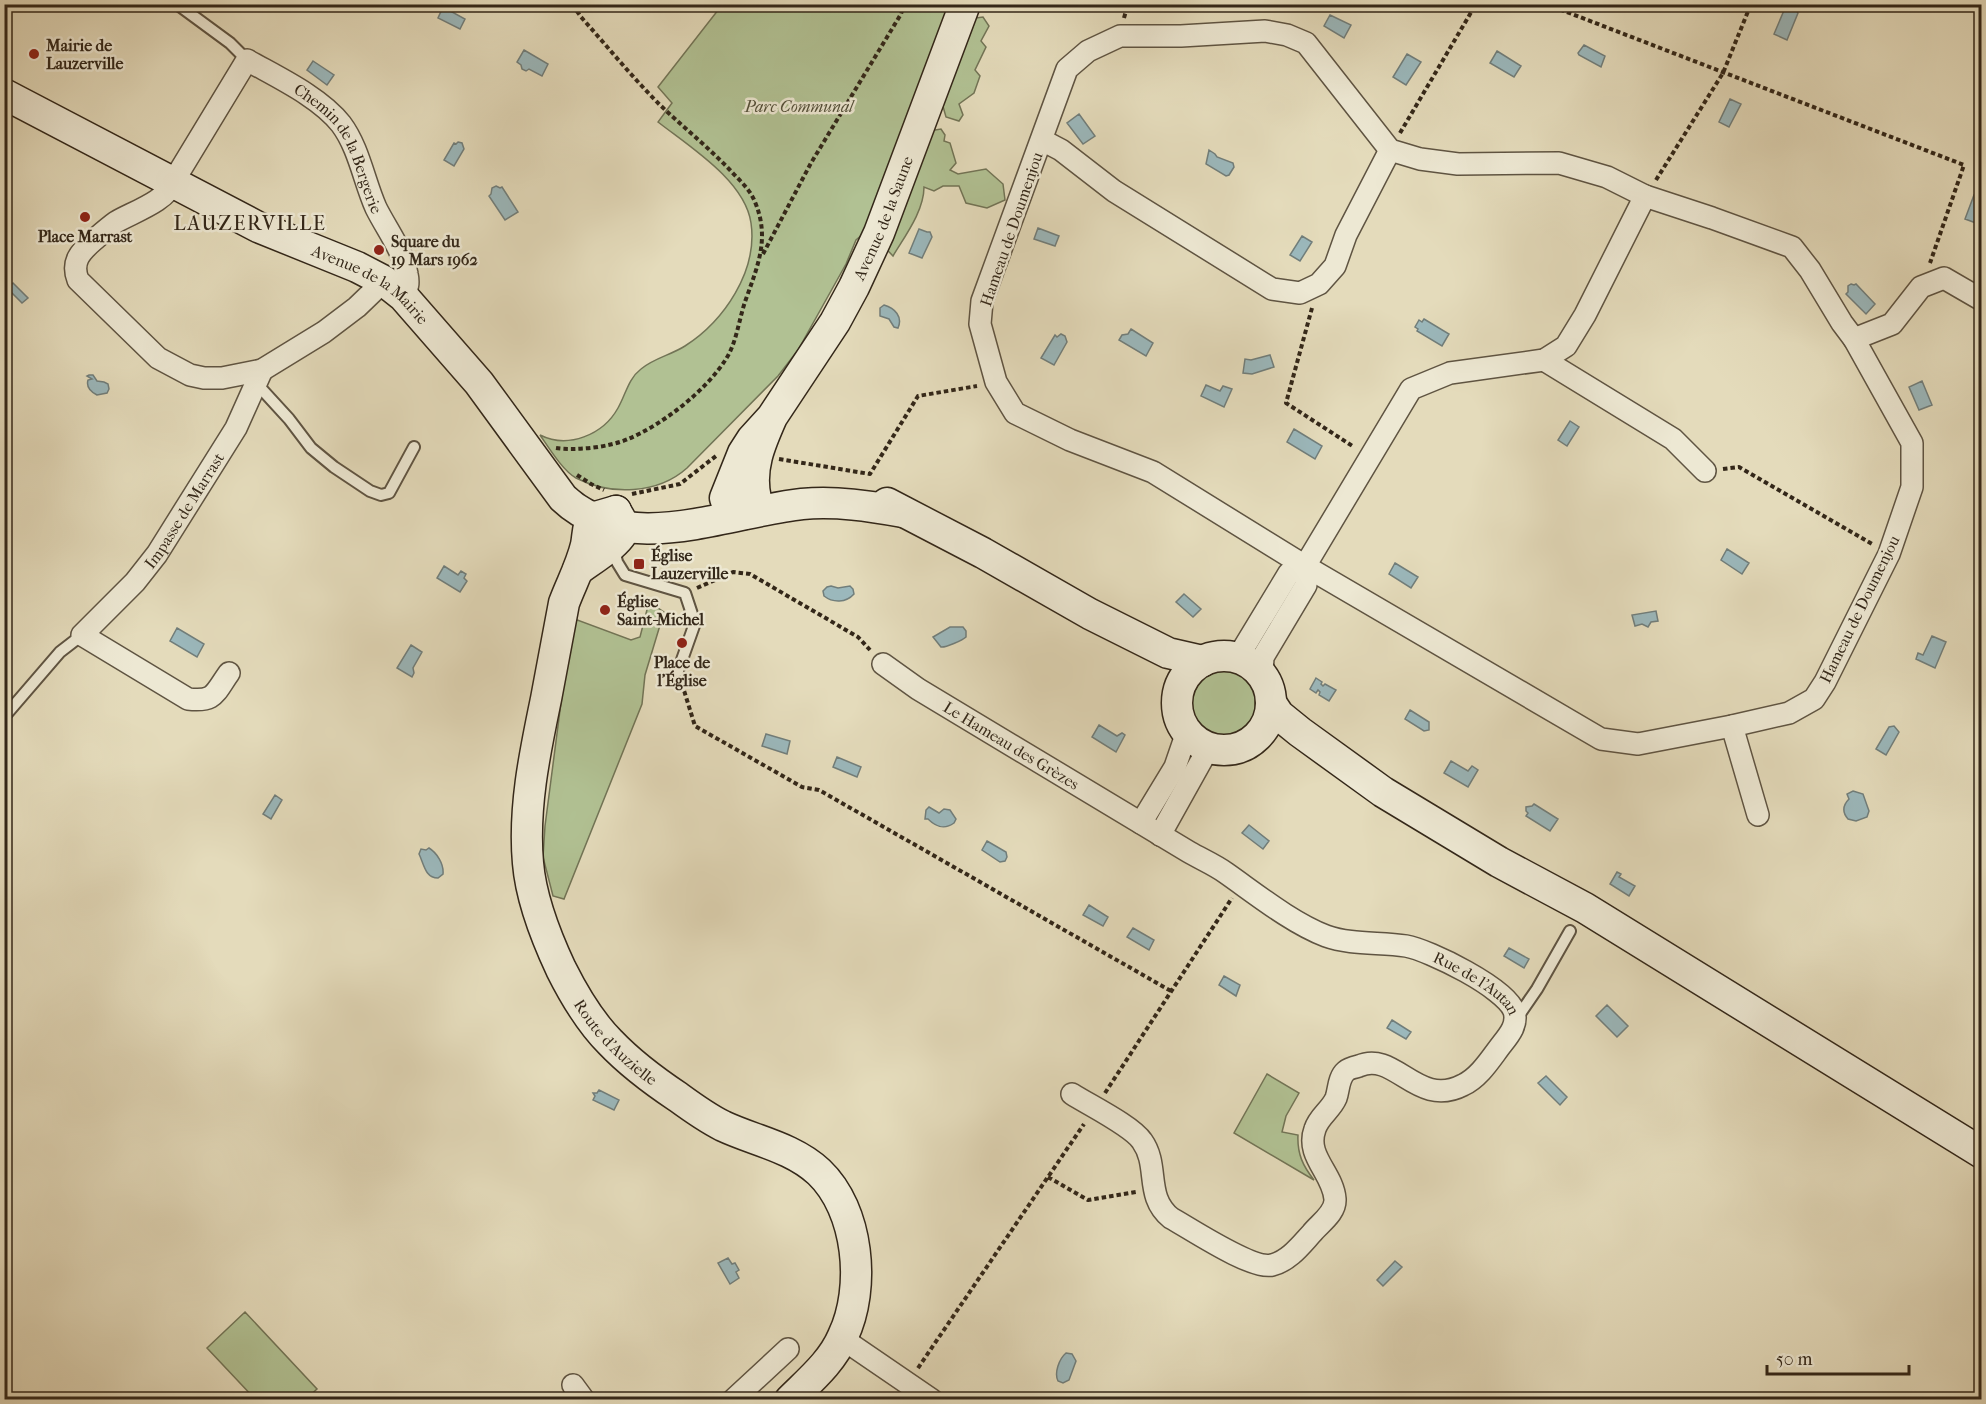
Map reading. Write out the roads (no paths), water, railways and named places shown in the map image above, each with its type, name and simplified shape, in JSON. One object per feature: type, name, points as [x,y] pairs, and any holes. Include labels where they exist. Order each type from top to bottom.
[{"type":"street","name":"Avenue de la Saune","points":[[742,506],[756,456],[772,417],[835,322],[879,233],[965,4]]},
{"type":"street","name":"Hameau de Doumenjou","points":[[1265,31],[1287,35],[1306,43],[1390,150],[1420,159],[1458,164],[1559,163],[1607,177],[1645,196],[1791,247],[1810,270],[1854,339],[1912,443],[1912,487],[1889,554],[1825,682],[1814,699],[1789,713],[1638,744],[1602,739],[1305,566],[1153,472],[1070,440],[1015,413],[996,382],[980,324],[982,301],[1042,140],[1067,69],[1088,51],[1120,36],[1181,36],[1265,31]]},
{"type":"street","points":[[247,60],[171,190],[161,198],[115,223],[82,250],[75,262],[78,280],[158,358],[175,369],[204,378],[259,376],[357,307],[393,289]]},
{"type":"street","name":"Chemin de la Bergerie","points":[[247,60],[303,91],[341,123],[351,140],[377,209],[403,260],[408,288],[393,289]]},
{"type":"street","name":"Avenue de la Mairie","points":[[4,94],[258,227],[357,267],[393,289],[428,322],[479,383],[591,502],[614,514],[646,529],[668,528],[742,506],[831,502],[903,512],[983,553],[1090,614]]},
{"type":"street","name":"Hameau de Doumenjou","points":[[1042,140],[1061,150],[1114,191],[1272,289],[1300,292],[1318,284],[1335,266],[1346,235],[1390,150]]},
{"type":"street","points":[[1645,196],[1585,315],[1566,346],[1544,360],[1450,373],[1410,388],[1305,566],[1306,585],[1263,657],[1267,689],[1267,723],[1254,738],[1242,746],[1228,750],[1214,749],[1195,740],[1180,721],[1177,708],[1178,695],[1186,675],[1203,661],[1222,656],[1249,663],[1267,689],[1286,720],[1383,792],[1499,862],[1585,908],[1982,1153]]},
{"type":"street","points":[[1854,339],[1892,324],[1921,287],[1944,278],[1982,300]]},
{"type":"street","points":[[1544,360],[1673,439],[1705,471]]},
{"type":"street","name":"Impasse de Marrast","points":[[82,634],[135,582],[157,554],[236,428],[259,376]]},
{"type":"street","name":"Route d'Auzielle","points":[[614,514],[589,524],[586,544],[562,613],[536,741],[526,835],[528,865],[539,915],[562,972],[609,1042],[663,1087],[701,1114],[722,1126],[797,1156],[820,1174],[832,1188],[847,1219],[855,1257],[855,1298],[843,1337],[830,1358],[790,1400]]},
{"type":"street","points":[[1232,657],[1243,649],[1289,573],[1305,566]]},
{"type":"street","points":[[1090,614],[1168,653],[1203,661]]},
{"type":"street","points":[[1090,614],[1157,670],[1178,695]]},
{"type":"street","points":[[82,634],[188,699],[204,701],[213,696],[228,673]]},
{"type":"street","name":"Le Hameau des Grèzes","points":[[882,664],[918,689],[1189,852]]},
{"type":"street","points":[[1732,726],[1758,815]]},
{"type":"street","points":[[1142,823],[1175,767],[1187,732]]},
{"type":"street","points":[[1254,738],[1271,738],[1355,771]]},
{"type":"street","points":[[1160,834],[1204,756],[1214,749]]},
{"type":"street","name":"Rue de l'Autan","points":[[1072,1094],[1133,1131],[1143,1142],[1150,1159],[1156,1198],[1162,1211],[1243,1259],[1261,1266],[1271,1266],[1293,1254],[1330,1214],[1336,1202],[1332,1184],[1316,1157],[1312,1144],[1319,1118],[1336,1097],[1340,1081],[1346,1071],[1374,1062],[1429,1091],[1453,1090],[1474,1078],[1511,1033],[1515,1021],[1513,1009],[1491,986],[1429,952],[1408,946],[1329,937],[1310,929],[1241,885],[1225,872],[1189,852]]},
{"type":"street","points":[[843,1337],[932,1400]]},
{"type":"street","points":[[733,1400],[788,1349]]},
{"type":"lane","name":"Chemin de la Bergerie","points":[[177,4],[230,43],[247,60]]},
{"type":"lane","points":[[259,376],[311,448],[334,467],[370,491],[381,495],[389,493],[414,447]]},
{"type":"lane","points":[[614,514],[617,562],[626,575],[685,593],[695,623],[678,671]]},
{"type":"lane","points":[[4,717],[60,652],[82,634]]},
{"type":"lane","points":[[1515,1021],[1537,989],[1570,930]]},
{"type":"water","points":[[1789,6],[1795,8],[1798,13],[1787,40],[1774,34],[1785,8]]},
{"type":"water","points":[[443,7],[465,19],[460,29],[438,18]]},
{"type":"water","points":[[1330,15],[1351,25],[1344,38],[1324,26]]},
{"type":"water","points":[[1584,45],[1605,56],[1601,67],[1579,55]]},
{"type":"water","points":[[524,50],[548,64],[542,76],[529,69],[526,71],[522,69],[517,62]]},
{"type":"water","points":[[1497,51],[1521,66],[1514,77],[1490,63]]},
{"type":"water","points":[[1407,54],[1421,62],[1406,85],[1393,77]]},
{"type":"water","points":[[313,61],[334,75],[327,85],[307,70]]},
{"type":"water","points":[[1730,99],[1741,104],[1729,127],[1719,122]]},
{"type":"water","points":[[1079,114],[1095,136],[1083,144],[1067,123]]},
{"type":"water","points":[[454,143],[462,143],[464,149],[454,166],[444,160]]},
{"type":"water","points":[[1209,150],[1217,157],[1233,163],[1234,167],[1229,175],[1226,176],[1206,164]]},
{"type":"water","points":[[502,187],[518,212],[505,220],[489,196],[492,188]]},
{"type":"water","points":[[1974,195],[1981,197],[1981,211],[1976,223],[1965,219]]},
{"type":"water","points":[[1038,228],[1059,236],[1055,246],[1034,239]]},
{"type":"water","points":[[919,229],[930,232],[932,237],[922,258],[909,253]]},
{"type":"water","points":[[1302,236],[1312,242],[1300,261],[1290,255]]},
{"type":"water","points":[[13,283],[28,298],[22,303],[7,288]]},
{"type":"water","points":[[1851,284],[1856,284],[1875,304],[1866,314],[1846,294]]},
{"type":"water","points":[[884,305],[892,308],[899,317],[898,328],[894,327],[889,319],[880,316],[880,308]]},
{"type":"water","points":[[1424,319],[1449,334],[1442,346],[1417,331],[1415,327],[1419,320],[1422,322]]},
{"type":"water","points":[[1131,329],[1153,343],[1146,356],[1119,340]]},
{"type":"water","points":[[1061,334],[1065,336],[1067,342],[1054,365],[1041,358],[1055,335],[1057,337]]},
{"type":"water","points":[[1270,355],[1274,367],[1252,374],[1243,373],[1245,359],[1251,360]]},
{"type":"water","points":[[93,375],[97,381],[108,384],[107,393],[97,395],[91,391],[88,387],[88,380],[92,379],[87,376]]},
{"type":"water","points":[[1922,381],[1932,405],[1919,410],[1909,387]]},
{"type":"water","points":[[1206,385],[1220,391],[1223,386],[1232,389],[1224,407],[1201,396]]},
{"type":"water","points":[[1570,421],[1579,427],[1567,446],[1558,440]]},
{"type":"water","points":[[1294,429],[1322,446],[1315,459],[1287,442]]},
{"type":"water","points":[[1727,549],[1749,563],[1742,574],[1721,560]]},
{"type":"water","points":[[1395,563],[1418,577],[1411,588],[1389,574]]},
{"type":"water","points":[[444,566],[458,575],[461,571],[466,574],[464,578],[467,581],[460,592],[437,578]]},
{"type":"water","points":[[831,586],[838,588],[850,586],[854,594],[843,600],[831,600],[824,596],[823,591]]},
{"type":"water","points":[[1184,594],[1201,609],[1193,617],[1176,602]]},
{"type":"water","points":[[1656,611],[1658,621],[1651,622],[1648,627],[1642,624],[1635,626],[1632,615]]},
{"type":"water","points":[[950,627],[963,627],[966,637],[954,644],[941,647],[933,637]]},
{"type":"water","points":[[177,628],[204,644],[197,657],[170,641]]},
{"type":"water","points":[[1932,636],[1946,642],[1935,668],[1916,659],[1918,653],[1923,655]]},
{"type":"water","points":[[411,645],[422,652],[413,668],[412,677],[397,668]]},
{"type":"water","points":[[1316,678],[1322,682],[1323,686],[1325,684],[1336,690],[1329,701],[1319,695],[1318,690],[1316,693],[1310,689]]},
{"type":"water","points":[[1410,710],[1429,722],[1429,730],[1424,731],[1405,719]]},
{"type":"water","points":[[1099,725],[1117,736],[1122,733],[1125,735],[1116,752],[1092,737]]},
{"type":"water","points":[[1894,726],[1899,732],[1886,755],[1876,749],[1889,727]]},
{"type":"water","points":[[766,734],[790,741],[787,754],[762,746]]},
{"type":"water","points":[[837,757],[861,767],[857,777],[833,767]]},
{"type":"water","points":[[1451,761],[1468,771],[1472,766],[1478,770],[1468,787],[1444,773]]},
{"type":"water","points":[[1853,791],[1863,794],[1869,811],[1867,817],[1856,821],[1848,819],[1844,811],[1844,806],[1849,799],[1847,794]]},
{"type":"water","points":[[275,795],[282,800],[271,819],[263,814]]},
{"type":"water","points":[[1534,804],[1558,819],[1550,831],[1526,816],[1528,813],[1526,807]]},
{"type":"water","points":[[929,807],[939,813],[944,809],[950,810],[956,819],[954,823],[940,827],[925,819],[926,810]]},
{"type":"water","points":[[1249,825],[1269,841],[1263,849],[1242,833]]},
{"type":"water","points":[[987,841],[1006,852],[1005,861],[1000,862],[982,850]]},
{"type":"water","points":[[429,848],[437,856],[442,866],[443,874],[438,878],[430,876],[419,854],[421,849]]},
{"type":"water","points":[[1617,872],[1621,874],[1619,877],[1635,886],[1629,896],[1610,884]]},
{"type":"water","points":[[1089,905],[1108,917],[1103,926],[1083,915]]},
{"type":"water","points":[[1133,928],[1154,940],[1149,950],[1127,937]]},
{"type":"water","points":[[1509,948],[1529,959],[1524,968],[1504,956]]},
{"type":"water","points":[[1224,976],[1240,985],[1236,996],[1219,985]]},
{"type":"water","points":[[1607,1005],[1628,1026],[1617,1037],[1596,1016]]},
{"type":"water","points":[[1392,1020],[1411,1032],[1406,1039],[1387,1028]]},
{"type":"water","points":[[1546,1076],[1567,1097],[1560,1105],[1538,1083]]},
{"type":"water","points":[[599,1090],[619,1100],[614,1110],[593,1100],[595,1096],[593,1093]]},
{"type":"water","points":[[728,1258],[739,1270],[736,1272],[739,1278],[730,1284],[718,1263]]},
{"type":"water","points":[[1395,1261],[1402,1267],[1383,1286],[1377,1280]]},
{"type":"water","points":[[1066,1353],[1072,1354],[1076,1361],[1069,1380],[1063,1383],[1058,1381],[1057,1370]]},
{"type":"place","name":"Mairie de Lauzerville","points":[[34,54]]},
{"type":"place","name":"Place Marrast","points":[[85,217]]},
{"type":"place","name":"Square du 19 Mars 1962","points":[[379,250]]},
{"type":"place","name":"Église Lauzerville","points":[[639,564]]},
{"type":"place","name":"Église Saint-Michel","points":[[605,610]]},
{"type":"place","name":"Place de l'Église","points":[[682,643]]},
{"type":"district","name":"LAUZERVILLE","points":[[250,223]]},
{"type":"park label","name":"Parc Communal","points":[[799,106]]}]
